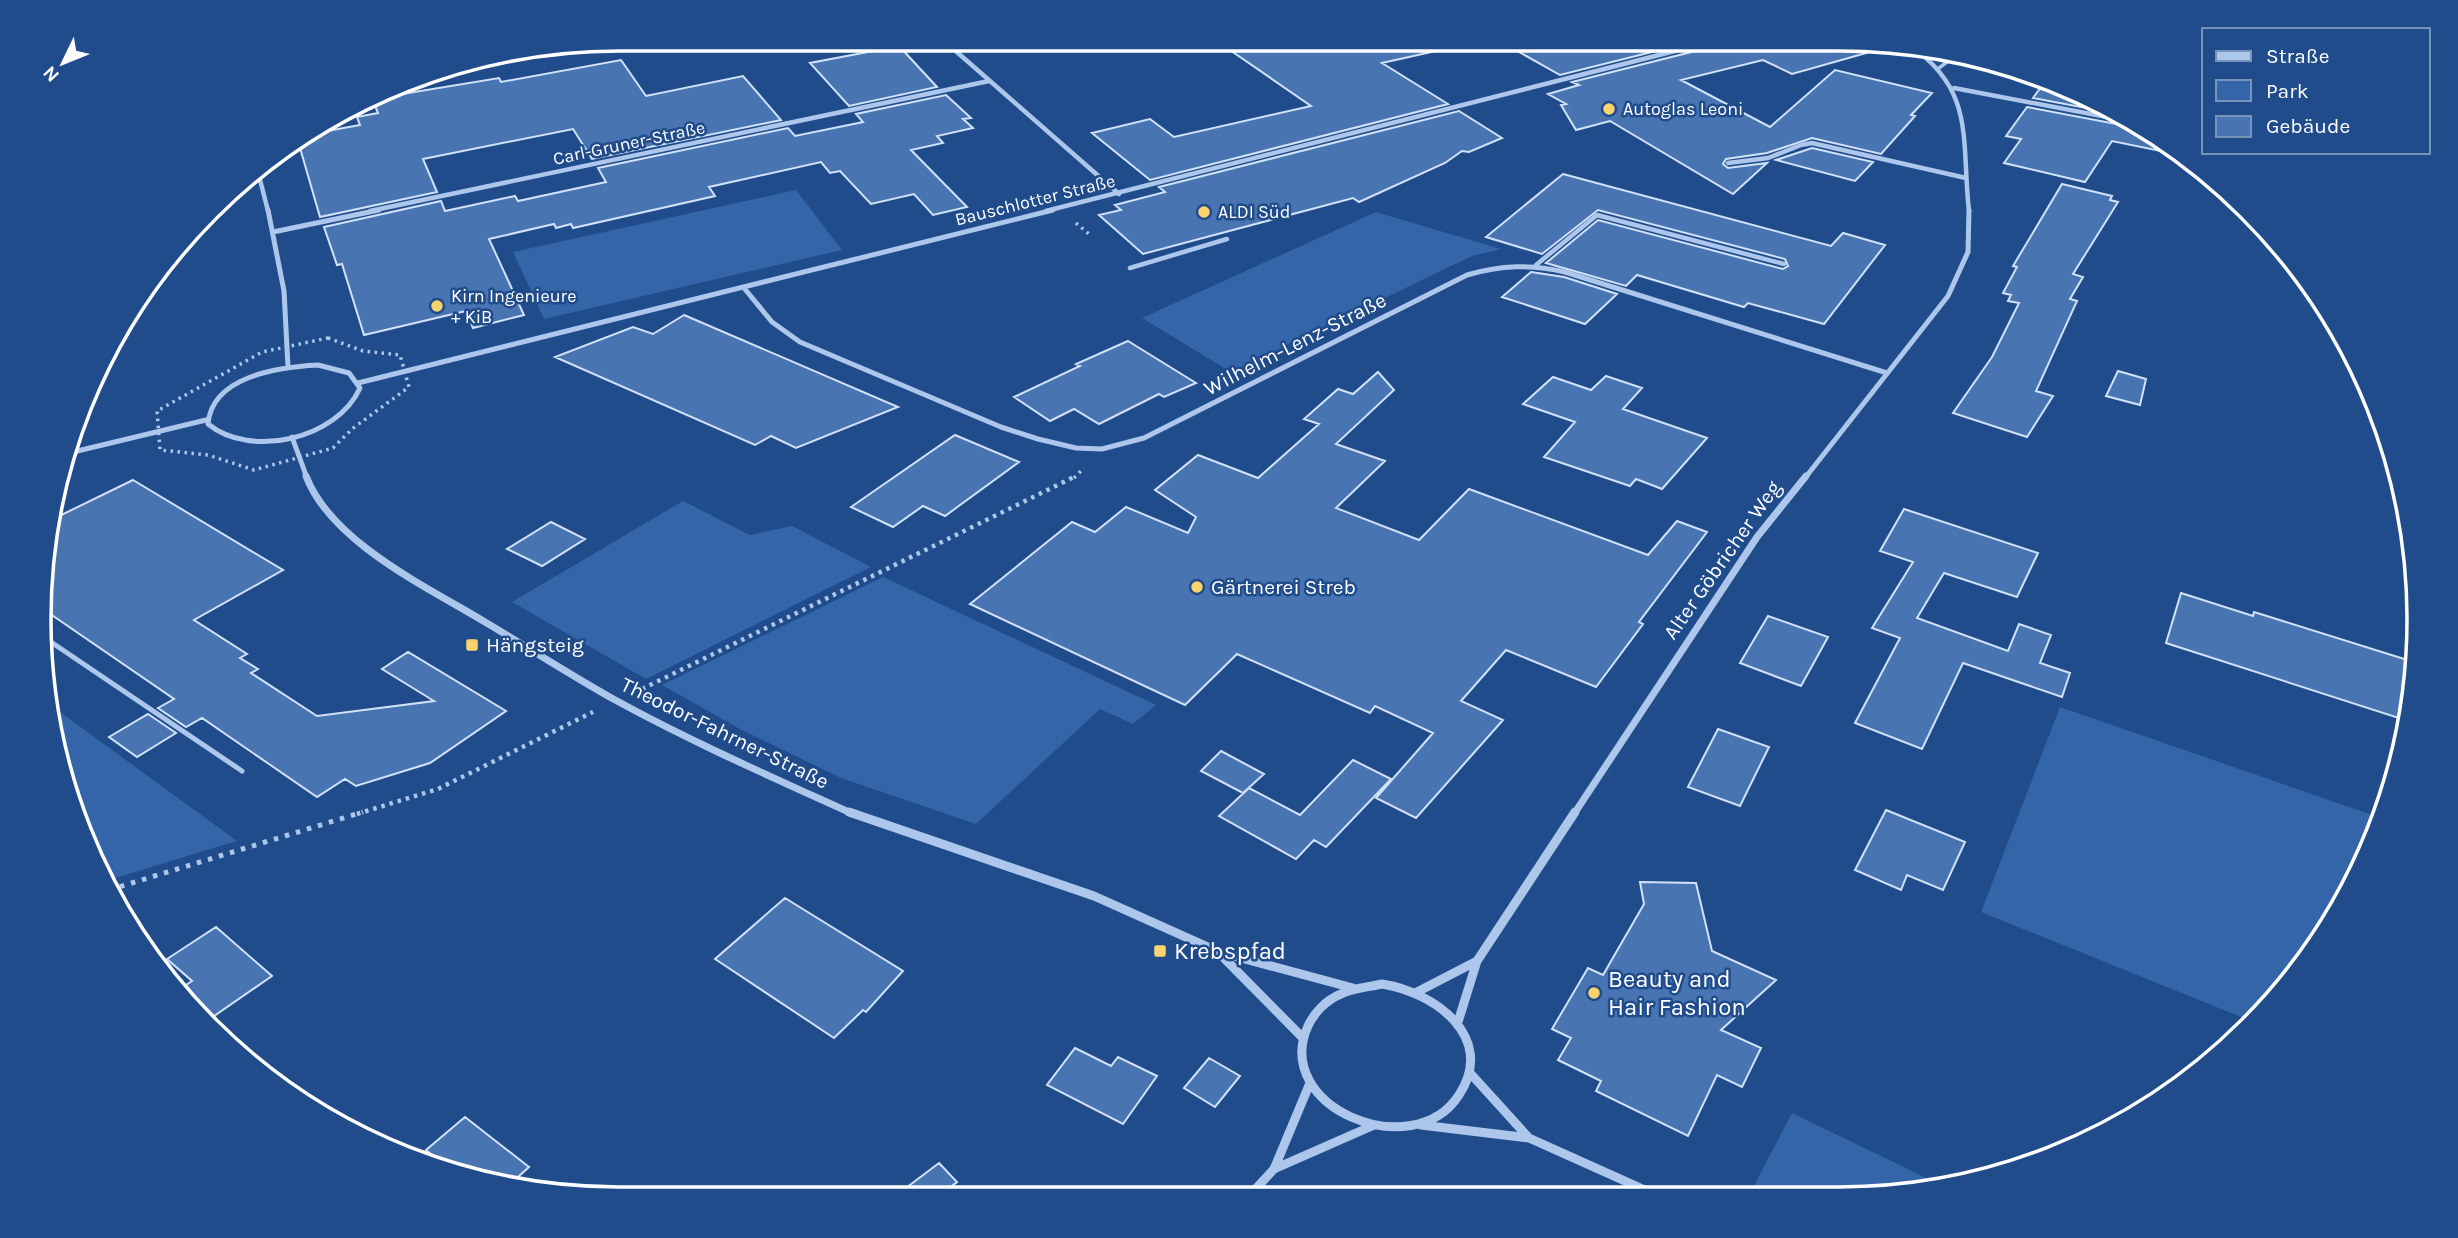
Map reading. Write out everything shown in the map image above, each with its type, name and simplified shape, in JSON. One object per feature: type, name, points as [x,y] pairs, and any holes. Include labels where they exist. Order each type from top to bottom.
[{"type":"street","points":[[955,51],[1119,194]]},
{"type":"street","name":"Bauschlotter Straße","points":[[358,383],[1119,194],[1675,51]]},
{"type":"street","name":"Alter Göbricher Weg","points":[[1458,1021],[1477,961],[1757,537],[1939,310],[1958,280],[1969,250],[1963,115],[1954,88],[1931,59]]},
{"type":"street","name":"Carl-Gruner-Straße","points":[[274,232],[989,81]]},
{"type":"street","points":[[1954,88],[2104,116]]},
{"type":"street","points":[[1728,163],[1743,158],[1775,157],[1797,145],[1812,143],[1966,177]]},
{"type":"street","points":[[260,179],[274,232],[287,306],[288,367]]},
{"type":"street","name":"Wilhelm-Lenz-Straße","points":[[744,288],[772,322],[800,342],[1033,439],[1104,449],[1144,438],[1467,275],[1497,266],[1536,265],[1887,373]]},
{"type":"street","points":[[318,365],[337,368],[351,374],[358,383],[356,400],[345,412],[327,424],[292,437],[257,442],[228,439],[215,433],[206,420],[212,404],[229,389],[255,376],[288,367],[318,365]]},
{"type":"street","points":[[76,451],[206,420]]},
{"type":"street","name":"Theodor-Fahrner-Straße","points":[[292,437],[312,491],[334,519],[362,544],[405,574],[617,701],[735,761],[860,817],[1094,897],[1219,952],[1353,988]]},
{"type":"street","name":"Theodor-Fahrner-Straße","points":[[1219,952],[1302,1037]]},
{"type":"street","name":"Alter Göbricher Weg","points":[[1417,992],[1477,961]]},
{"type":"street","points":[[1373,1126],[1347,1117],[1325,1103],[1310,1083],[1302,1063],[1302,1037],[1308,1022],[1330,998],[1353,988],[1382,984],[1417,992],[1440,1004],[1458,1021],[1468,1042],[1470,1073],[1462,1093],[1447,1109],[1418,1124]]},
{"type":"street","points":[[1470,1073],[1529,1138]]},
{"type":"street","points":[[1257,1187],[1274,1169],[1310,1083]]},
{"type":"street","points":[[1274,1169],[1373,1126],[1418,1124],[1529,1138],[1638,1187]]},
{"type":"lane","points":[[1939,68],[1948,62]]},
{"type":"lane","points":[[1536,265],[1597,215],[1784,264]]},
{"type":"lane","points":[[1130,268],[1227,239]]},
{"type":"lane","points":[[52,642],[242,771]]},
{"type":"path","points":[[328,338],[342,346],[386,356],[400,355],[409,387],[352,429],[332,448],[254,470],[237,462],[190,451],[160,450],[157,411],[262,352],[289,346],[328,338]]},
{"type":"green space","points":[[796,190],[842,250],[544,319],[513,252]]},
{"type":"green space","points":[[1376,212],[1501,249],[1472,256],[1231,372],[1142,318]]},
{"type":"green space","points":[[683,501],[750,535],[792,526],[871,567],[646,679],[512,602]]},
{"type":"green space","points":[[883,577],[1156,705],[1133,724],[1100,709],[976,824],[841,778],[740,729],[662,685]]},
{"type":"green space","points":[[2060,707],[2372,815],[2349,870],[2311,935],[2290,965],[2244,1018],[1981,912]]},
{"type":"green space","points":[[59,711],[237,841],[114,878],[81,802],[70,766]]},
{"type":"green space","points":[[1792,1113],[1929,1179],[1876,1186],[1753,1187]]},
{"type":"building","points":[[873,51],[904,51],[937,87],[849,106],[810,63]]},
{"type":"building","points":[[1231,51],[1436,51],[1382,63],[1448,104],[1150,180],[1092,133],[1150,119],[1174,137],[1311,106]]},
{"type":"building","points":[[1517,51],[1656,51],[1560,75]]},
{"type":"building","points":[[1695,51],[1870,52],[1792,74],[1763,60],[1681,80],[1770,127],[1835,70],[1932,93],[1881,154],[1812,138],[1767,153],[1726,159],[1723,164],[1728,168],[1767,163],[1733,194],[1610,121],[1576,130],[1561,105],[1566,104],[1548,94],[1579,85],[1572,82]]},
{"type":"building","points":[[621,60],[646,96],[743,76],[781,120],[592,159],[573,129],[423,159],[437,192],[320,217],[300,149],[329,131],[360,125],[357,117],[378,113],[375,106],[402,94],[499,78],[501,82]]},
{"type":"building","points":[[2040,88],[2089,109],[2033,98]]},
{"type":"building","points":[[946,95],[971,118],[963,119],[973,128],[937,136],[943,143],[911,150],[967,207],[933,215],[914,194],[871,204],[840,171],[830,173],[821,162],[709,187],[715,196],[573,228],[571,224],[556,228],[554,224],[489,239],[524,315],[473,328],[466,311],[364,335],[342,264],[337,265],[324,227],[441,201],[445,211],[515,196],[518,201],[606,182],[598,168],[788,128],[795,136],[863,122],[856,114]]},
{"type":"building","points":[[2027,107],[2118,124],[2161,151],[2112,141],[2085,182],[2004,163],[2021,139],[2006,136]]},
{"type":"building","points":[[1459,111],[1502,138],[1469,152],[1462,151],[1445,163],[1359,202],[1353,198],[1143,254],[1099,215],[1121,210],[1115,205],[1165,192],[1159,187]]},
{"type":"building","points":[[1812,148],[1873,162],[1855,181],[1776,160]]},
{"type":"building","points":[[1563,174],[1831,246],[1843,233],[1885,245],[1824,324],[1748,303],[1744,307],[1637,275],[1626,286],[1546,263],[1598,220],[1783,269],[1788,266],[1785,259],[1598,210],[1542,254],[1486,237]]},
{"type":"building","points":[[2062,184],[2112,196],[2110,200],[2118,202],[2073,274],[2083,277],[2070,299],[2077,301],[2036,391],[2053,396],[2027,437],[1953,413],[1992,357],[2019,303],[2008,301],[2011,295],[2003,293],[2017,267],[2013,266]]},
{"type":"building","points":[[1531,272],[1564,277],[1617,294],[1585,324],[1502,297]]},
{"type":"building","points":[[684,315],[898,407],[796,448],[771,436],[755,445],[555,357],[633,327],[653,334]]},
{"type":"building","points":[[1128,341],[1196,383],[1164,397],[1159,394],[1099,424],[1074,409],[1050,421],[1014,397],[1080,366],[1076,364]]},
{"type":"building","points":[[2118,371],[2146,379],[2140,405],[2106,396]]},
{"type":"building","name":"Gärtnerei Streb","points":[[1378,372],[1394,390],[1336,444],[1385,461],[1336,508],[1419,540],[1469,489],[1648,555],[1677,521],[1707,532],[1639,622],[1643,624],[1596,687],[1506,650],[1461,701],[1503,720],[1416,818],[1376,798],[1433,733],[1375,706],[1370,713],[1237,654],[1185,705],[970,604],[1072,522],[1095,532],[1126,507],[1188,533],[1196,517],[1155,490],[1198,455],[1258,478],[1319,424],[1304,419],[1338,389],[1353,394]]},
{"type":"building","points":[[1606,376],[1642,388],[1623,409],[1707,438],[1662,489],[1636,479],[1630,486],[1544,457],[1575,422],[1523,404],[1553,377],[1591,390]]},
{"type":"building","points":[[955,435],[1019,462],[945,516],[923,506],[893,527],[851,507]]},
{"type":"building","points":[[133,480],[283,570],[194,620],[247,654],[240,658],[258,669],[251,673],[317,716],[434,701],[382,669],[408,652],[506,711],[430,763],[356,786],[345,779],[317,797],[202,718],[186,727],[158,708],[174,699],[51,615],[52,582],[61,515]]},
{"type":"building","points":[[1904,509],[2038,553],[2017,597],[1944,573],[1917,618],[2008,651],[2019,624],[2051,635],[2040,663],[2070,673],[2062,697],[1963,663],[1922,749],[1855,723],[1900,638],[1872,628],[1913,562],[1880,551]]},
{"type":"building","points":[[551,522],[585,539],[542,566],[507,549]]},
{"type":"building","points":[[2181,593],[2253,616],[2254,612],[2406,659],[2398,718],[2166,643]]},
{"type":"building","points":[[1768,616],[1828,637],[1801,686],[1740,663]]},
{"type":"building","points":[[148,714],[176,733],[137,757],[109,737]]},
{"type":"building","points":[[1718,729],[1769,747],[1740,806],[1688,787]]},
{"type":"building","points":[[1221,751],[1264,774],[1243,793],[1201,771]]},
{"type":"building","points":[[1353,760],[1391,779],[1326,847],[1314,840],[1296,859],[1219,816],[1249,788],[1300,815]]},
{"type":"building","points":[[1886,810],[1965,842],[1943,890],[1907,875],[1901,890],[1855,870]]},
{"type":"building","points":[[1640,882],[1696,883],[1712,951],[1776,980],[1721,1030],[1761,1048],[1742,1087],[1717,1075],[1688,1136],[1596,1091],[1601,1081],[1558,1060],[1571,1038],[1552,1029],[1588,968],[1603,975],[1644,904]]},
{"type":"building","points":[[785,898],[903,971],[866,1012],[863,1010],[834,1038],[715,959]]},
{"type":"building","points":[[216,927],[272,976],[213,1017],[185,986],[192,981],[167,959]]},
{"type":"building","points":[[1075,1048],[1111,1066],[1118,1057],[1157,1076],[1123,1124],[1047,1085]]},
{"type":"building","points":[[1209,1058],[1240,1076],[1215,1107],[1184,1088]]},
{"type":"building","points":[[465,1117],[529,1167],[517,1178],[508,1176],[436,1157],[426,1150]]},
{"type":"building","points":[[939,1163],[957,1182],[950,1187],[907,1187]]},
{"type":"place","name":"Autoglas Leoni","points":[[1609,109]]},
{"type":"place","name":"ALDI Süd","points":[[1204,212]]},
{"type":"place","name":"Kirn Ingenieure + KiB","points":[[437,306]]},
{"type":"place","name":"Gärtnerei Streb","points":[[1197,587]]},
{"type":"place","name":"Hängsteig","points":[[472,645]]},
{"type":"place","name":"Krebspfad","points":[[1160,951]]},
{"type":"place","name":"Beauty and Hair Fashion","points":[[1594,993]]}]
